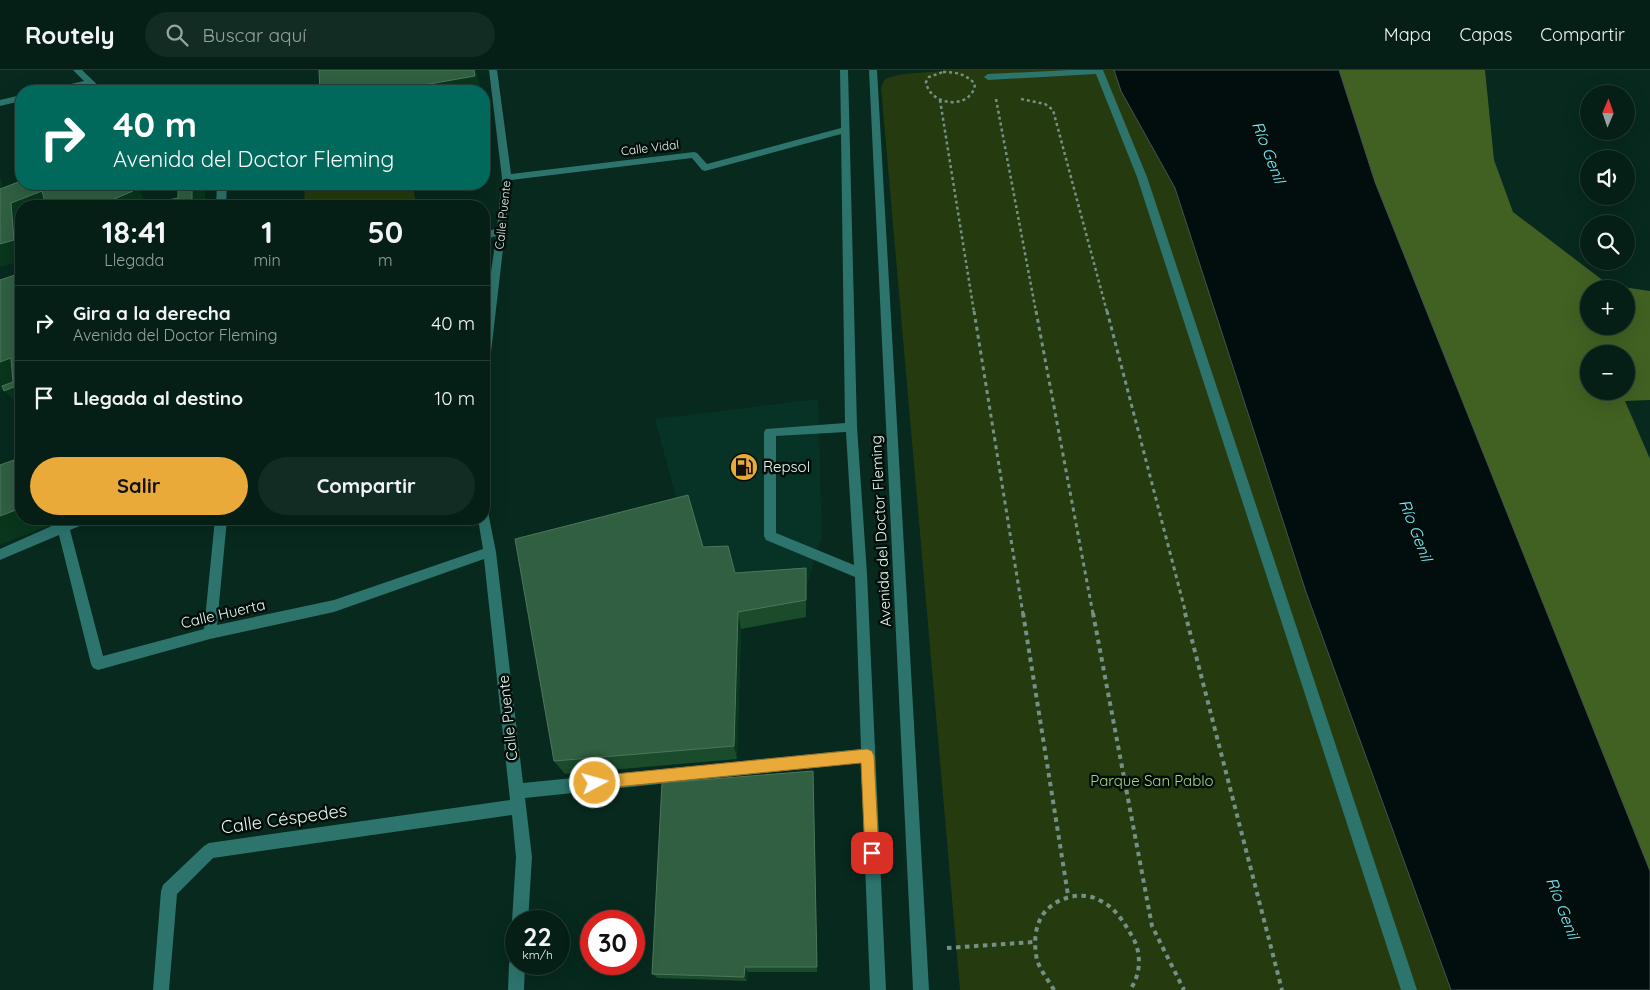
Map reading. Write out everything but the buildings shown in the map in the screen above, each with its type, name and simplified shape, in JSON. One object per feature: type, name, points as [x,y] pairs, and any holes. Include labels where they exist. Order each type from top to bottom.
[{"type":"street","points":[[77,70],[93,85]]},
{"type":"street","name":"Calle Puente","points":[[490,317],[507,178],[494,70]]},
{"type":"street","name":"Avenida del Doctor Fleming","points":[[844,70],[851,427],[861,574],[878,990]]},
{"type":"street","name":"Avenida del Doctor Fleming","points":[[873,70],[921,990]]},
{"type":"street","points":[[988,77],[1100,71],[1142,177],[1409,990]]},
{"type":"street","points":[[325,85],[348,80]]},
{"type":"street","points":[[77,85],[90,82]]},
{"type":"street","points":[[0,103],[15,99]]},
{"type":"street","name":"Calle Vidal","points":[[507,178],[694,156],[705,168],[845,130]]},
{"type":"street","points":[[490,234],[502,230]]},
{"type":"street","points":[[851,427],[770,432],[770,536],[861,574]]},
{"type":"street","points":[[0,555],[66,525]]},
{"type":"street","points":[[210,633],[221,525]]},
{"type":"street","name":"Calle Puente","points":[[486,525],[524,857],[521,910]]},
{"type":"street","name":"Calle Huerta","points":[[63,526],[98,664],[210,633],[334,606],[490,552]]},
{"type":"street","name":"Calle Céspedes","points":[[161,990],[169,891],[209,850],[518,798],[867,756]]},
{"type":"street","points":[[516,990],[517,975]]},
{"type":"path","points":[[952,72],[972,79],[975,84],[974,93],[971,97],[957,101],[940,100],[927,92],[926,82],[935,74],[957,70]]},
{"type":"path","points":[[1002,76],[1011,96],[1045,104],[1053,110],[1129,393],[1282,990]]},
{"type":"path","points":[[988,77],[995,94],[1152,926],[1184,990]]},
{"type":"path","points":[[940,100],[1068,895]]},
{"type":"path","points":[[1054,990],[1044,978],[1036,960],[1034,942],[1036,926],[1043,912],[1054,901],[1068,895],[1086,895],[1103,901],[1119,912],[1131,929],[1138,947],[1139,967],[1130,990]]},
{"type":"path","points":[[918,950],[1034,942]]},
{"type":"shaded area","name":"Repsol","points":[[818,399],[822,537],[807,585],[738,590],[707,565],[681,517],[655,419]]},
{"type":"green space","name":"Parque San Pablo","points":[[946,70],[1114,70],[1121,91],[1175,188],[1306,592],[1451,990],[960,990],[881,87],[885,79],[892,76]]},
{"type":"green space","points":[[1339,70],[1485,70],[1494,160],[1513,212],[1580,263],[1580,270],[1589,270],[1602,280],[1580,280],[1580,335],[1635,335],[1635,289],[1650,291],[1650,400],[1625,401],[1650,459],[1650,871],[1375,182]]},
{"type":"green space","points":[[305,190],[414,190],[415,200],[304,200]]},
{"type":"water","name":"Río Genil","points":[[1114,70],[1339,70],[1375,182],[1650,871],[1650,990],[1451,990],[1306,592],[1175,188],[1121,91]]},
{"type":"place","name":"Repsol","points":[[744,467]]},
{"type":"route","points":[[595,783],[867,756],[872,853]]}]
